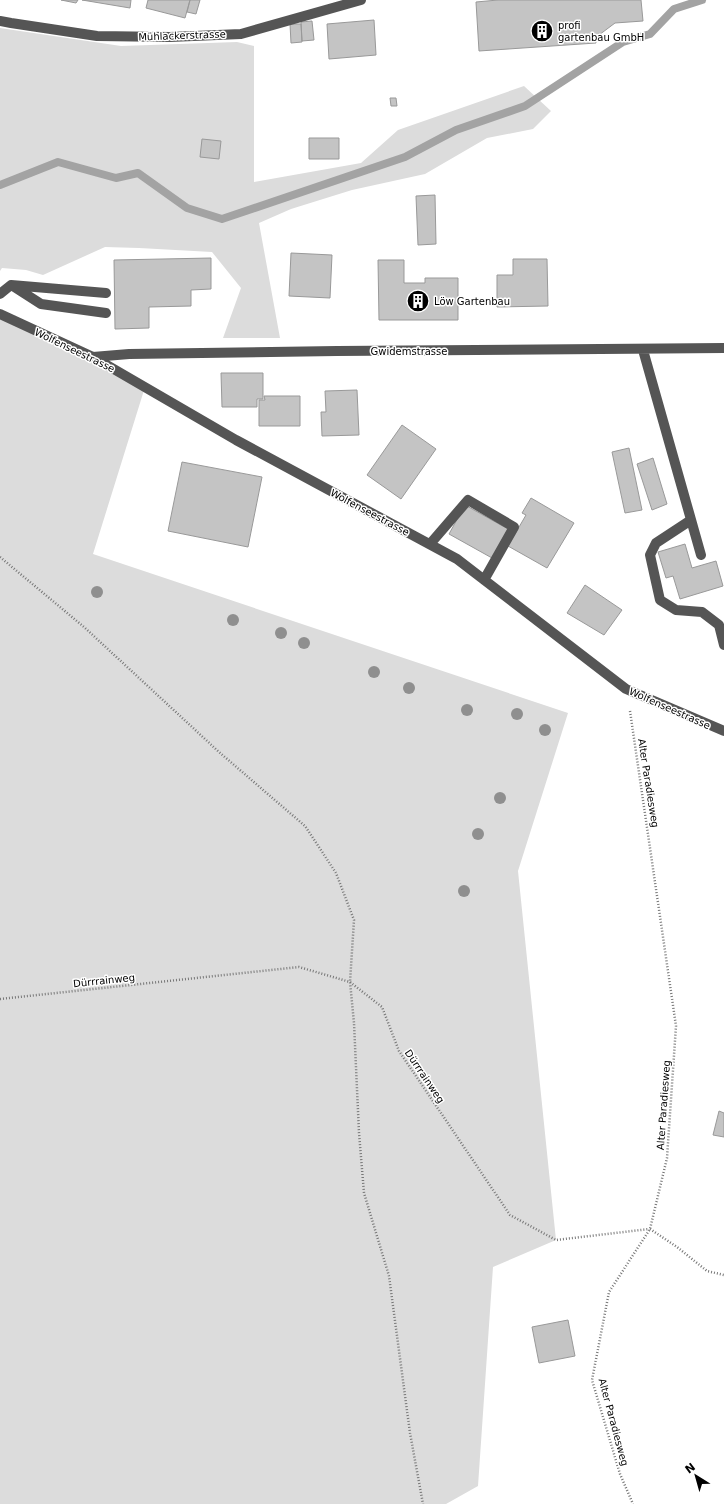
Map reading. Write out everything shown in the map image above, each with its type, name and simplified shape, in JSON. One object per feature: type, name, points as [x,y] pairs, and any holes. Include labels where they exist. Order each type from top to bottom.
[{"type":"street","name":"Mühlackerstrasse","points":[[0,21],[97,36],[170,37],[241,34],[361,0]]},
{"type":"street","points":[[11,285],[40,304],[106,314]]},
{"type":"street","points":[[0,294],[11,285],[106,292]]},
{"type":"street","name":"Wolfenseestrasse","points":[[0,314],[93,357],[236,440],[457,559],[626,689],[724,731]]},
{"type":"street","name":"Gwidemstrasse","points":[[93,357],[129,354],[724,348]]},
{"type":"street","points":[[643,350],[701,556]]},
{"type":"street","points":[[430,544],[468,500],[514,527],[484,580]]},
{"type":"street","points":[[691,520],[656,543],[650,555],[660,600],[676,610],[702,612],[719,625],[724,645]]},
{"type":"path","points":[[0,557],[84,627],[219,752],[305,826],[336,873],[354,920],[350,982],[354,1024],[359,1133],[364,1193],[389,1276],[410,1433],[423,1504]]},
{"type":"path","name":"Alter Paradiesweg","points":[[626,689],[676,1026],[668,1158],[650,1229],[609,1292],[592,1380],[620,1474],[633,1504]]},
{"type":"path","name":"Dürrrainweg","points":[[0,999],[299,967],[350,982],[382,1007],[399,1051],[510,1214],[556,1240],[650,1229]]},
{"type":"path","points":[[650,1229],[677,1247],[707,1271],[724,1275]]},
{"type":"shaded area","points":[[0,28],[121,46],[237,42],[254,46],[254,182],[361,163],[398,130],[524,86],[551,111],[533,129],[487,138],[425,174],[352,190],[291,209],[259,223],[280,338],[223,338],[241,288],[212,252],[105,247],[43,275],[26,270],[2,268],[0,271]]},
{"type":"shaded area","points":[[0,314],[145,387],[93,554],[568,713],[518,871],[556,1240],[493,1267],[478,1486],[446,1504],[0,1504]]},
{"type":"building","points":[[61,0],[78,0],[76,3]]},
{"type":"building","points":[[82,0],[131,0],[130,8]]},
{"type":"building","points":[[148,0],[190,0],[185,18],[146,8]]},
{"type":"building","points":[[190,0],[200,0],[196,14],[187,12]]},
{"type":"building","name":"profi gartenbau GmbH","points":[[498,0],[641,0],[643,21],[615,23],[595,38],[596,43],[479,51],[476,2]]},
{"type":"building","points":[[374,20],[376,55],[329,59],[327,24]]},
{"type":"building","points":[[312,21],[314,40],[302,41],[301,22]]},
{"type":"building","points":[[290,24],[301,24],[302,42],[291,43]]},
{"type":"building","points":[[390,98],[396,98],[397,106],[391,106]]},
{"type":"building","points":[[309,138],[339,138],[339,159],[309,159]]},
{"type":"building","points":[[202,139],[221,141],[219,159],[200,157]]},
{"type":"building","points":[[435,195],[436,244],[418,245],[416,196]]},
{"type":"building","points":[[291,253],[332,255],[330,298],[289,296]]},
{"type":"building","points":[[211,258],[211,289],[191,290],[191,306],[149,307],[149,328],[115,329],[114,260]]},
{"type":"building","points":[[513,259],[547,259],[548,306],[497,307],[497,275],[513,275]]},
{"type":"building","name":"Löw Gartenbau","points":[[378,260],[404,260],[404,283],[425,283],[425,278],[458,278],[458,320],[379,320]]},
{"type":"building","points":[[221,373],[263,373],[263,399],[257,399],[257,407],[222,407]]},
{"type":"building","points":[[357,390],[359,435],[322,436],[321,412],[326,412],[325,391]]},
{"type":"building","points":[[264,396],[300,396],[300,426],[259,426],[259,400],[265,400]]},
{"type":"building","points":[[402,425],[436,449],[401,499],[367,475]]},
{"type":"building","points":[[629,448],[642,510],[625,513],[612,452]]},
{"type":"building","points":[[653,458],[667,504],[652,510],[637,464]]},
{"type":"building","points":[[182,462],[262,477],[248,547],[168,531]]},
{"type":"building","points":[[531,498],[574,523],[547,568],[508,546],[526,515],[522,513]]},
{"type":"building","points":[[465,505],[508,529],[492,558],[449,534]]},
{"type":"building","points":[[685,544],[692,568],[716,561],[723,586],[680,599],[673,576],[666,578],[658,552]]},
{"type":"building","points":[[585,585],[622,610],[604,635],[567,613]]},
{"type":"building","points":[[719,1111],[724,1113],[724,1137],[713,1135]]},
{"type":"building","points":[[568,1320],[575,1356],[539,1363],[532,1327]]},
{"type":"waterway","points":[[0,185],[58,162],[116,178],[138,173],[187,208],[222,219],[405,157],[456,130],[525,106],[623,42],[650,34],[674,9],[702,0]]},
{"type":"place","name":"profi gartenbau GmbH","points":[[542,31]]},
{"type":"place","name":"Löw Gartenbau","points":[[418,301]]}]
